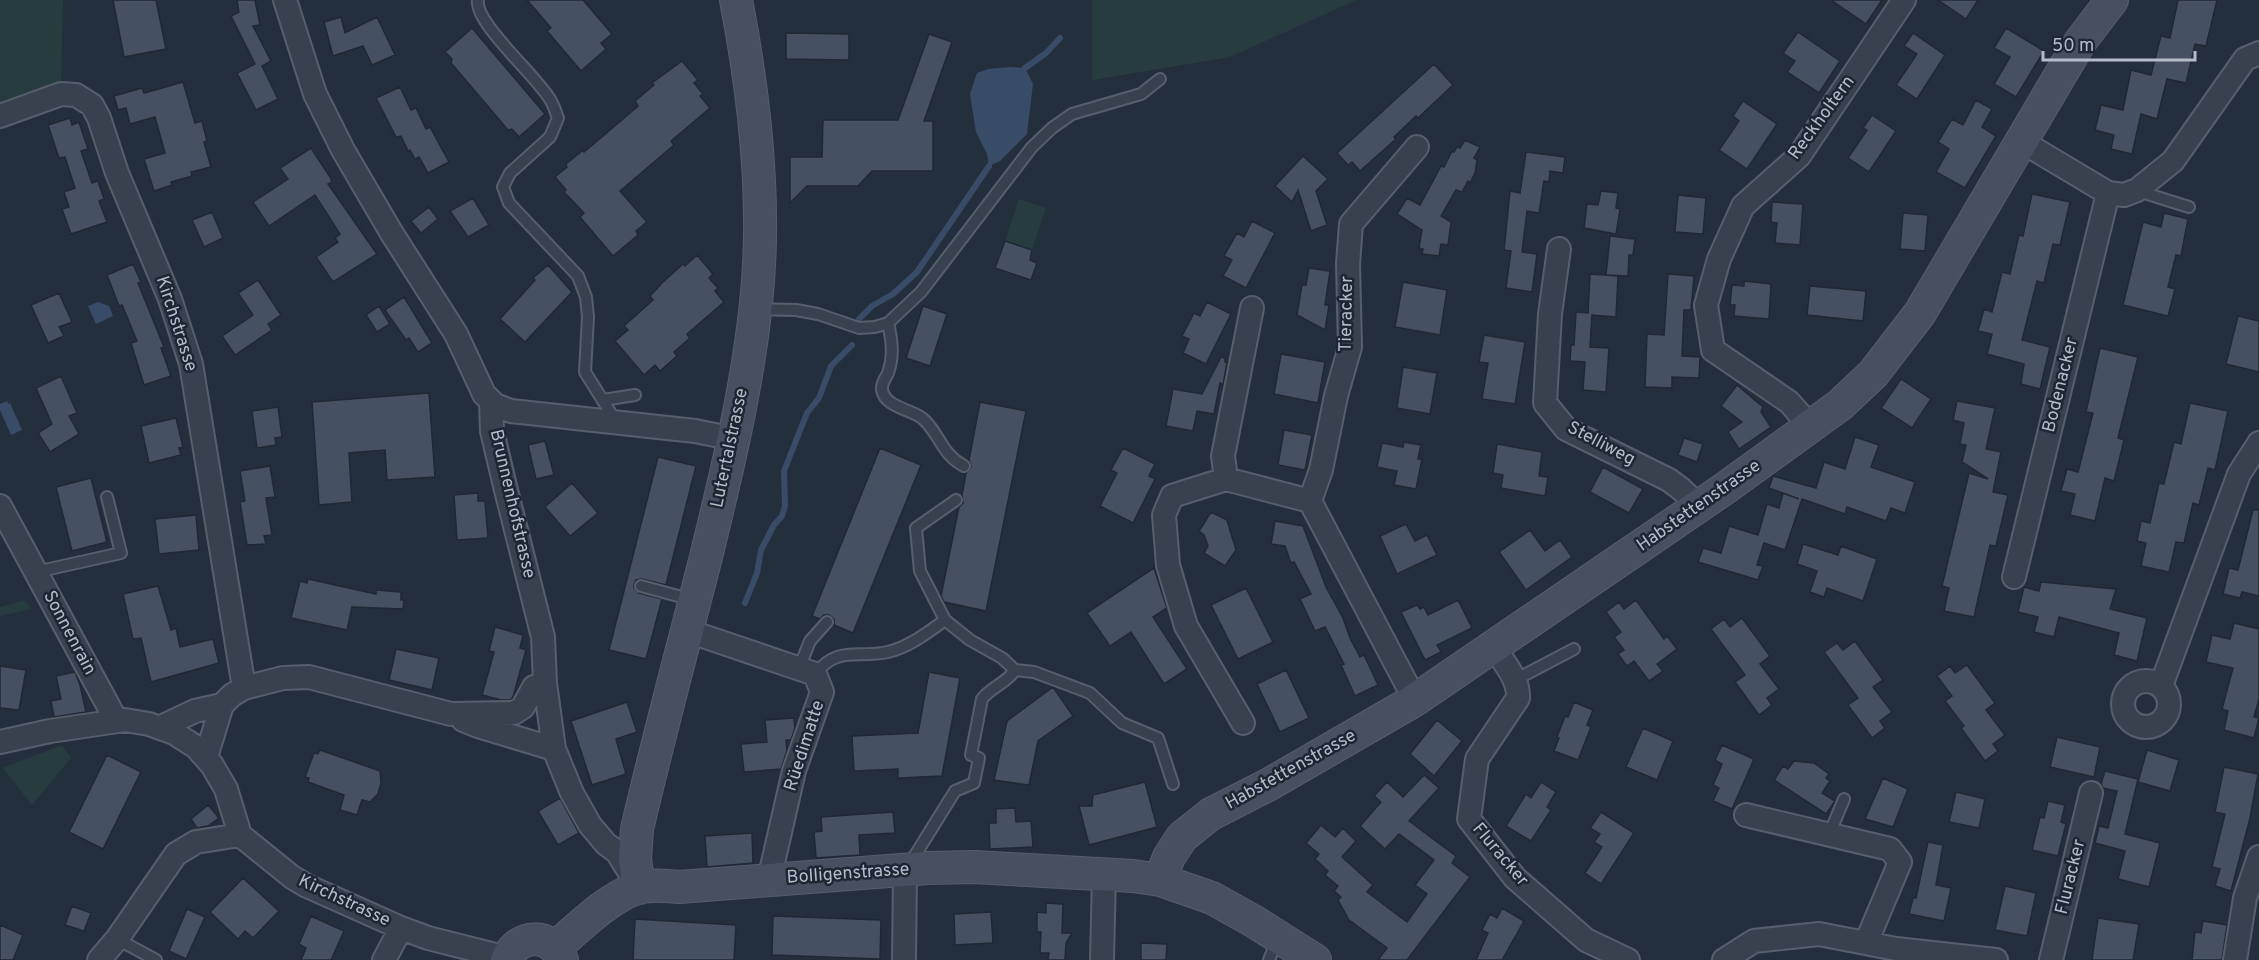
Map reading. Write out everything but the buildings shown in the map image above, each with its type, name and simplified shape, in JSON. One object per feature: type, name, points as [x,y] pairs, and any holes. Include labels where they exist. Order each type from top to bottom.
[{"type":"street","name":"Lutertalstrasse","points":[[639,888],[635,859],[637,829],[735,439],[755,309],[759,249],[755,134],[750,82],[736,0]]},
{"type":"street","name":"Reckholtern","points":[[1811,427],[1789,402],[1713,350],[1706,305],[1719,260],[1743,206],[1799,156],[1904,0]]},
{"type":"street","name":"Habstettenstrasse","points":[[1160,880],[1169,857],[1182,837],[1211,814],[1268,785],[1415,700],[1811,427],[1873,374],[1920,313],[2080,42],[2112,0]]},
{"type":"street","points":[[286,2],[308,73],[327,121],[391,232],[456,334],[480,387],[491,401],[500,408],[511,411],[695,431],[735,439]]},
{"type":"street","points":[[2021,141],[2108,193],[2124,195],[2137,190],[2173,161],[2245,59],[2259,53]]},
{"type":"street","name":"Kirchstrasse","points":[[0,116],[69,93],[76,94],[87,101],[99,118],[117,173],[179,320],[191,364],[244,688]]},
{"type":"street","name":"Tieracker","points":[[1311,501],[1321,470],[1336,396],[1350,347],[1348,264],[1351,224],[1417,147]]},
{"type":"street","name":"Bodenacker","points":[[2014,577],[2108,193]]},
{"type":"street","name":"Stelliweg","points":[[1559,249],[1550,314],[1545,404],[1566,429],[1669,480],[1699,506]]},
{"type":"street","points":[[1226,478],[1223,456],[1252,308]]},
{"type":"street","name":"Brunnenhofstrasse","points":[[491,401],[492,431],[543,637],[545,682],[554,749],[572,793],[590,825],[597,836],[617,852],[639,888]]},
{"type":"street","points":[[2161,686],[2239,474],[2259,443]]},
{"type":"street","points":[[1243,723],[1186,626],[1168,565],[1164,515],[1172,496],[1226,478],[1311,501],[1415,700]]},
{"type":"street","name":"Sonnenrain","points":[[0,506],[116,720]]},
{"type":"street","points":[[688,631],[807,671]]},
{"type":"street","points":[[1494,647],[1515,680]]},
{"type":"street","name":"Rüedimatte","points":[[769,880],[794,771],[822,693],[807,671]]},
{"type":"street","points":[[206,757],[222,705],[232,695],[244,688],[290,677],[309,677],[451,714],[478,726],[554,749]]},
{"type":"street","name":"Fluracker","points":[[1515,680],[1518,698],[1477,759],[1469,819],[1515,878],[1586,940],[1622,959]]},
{"type":"street","points":[[451,714],[514,713],[523,707],[534,687],[545,682]]},
{"type":"street","points":[[161,727],[195,711],[222,705]]},
{"type":"street","points":[[0,742],[116,720],[138,721],[161,727],[185,739],[206,757],[226,789],[240,835],[196,842],[182,849],[169,862],[117,939],[99,960]]},
{"type":"street","name":"Fluracker","points":[[2051,960],[2091,793]]},
{"type":"street","points":[[1746,815],[1890,849],[1900,862],[1866,943]]},
{"type":"street","name":"Kirchstrasse","points":[[240,835],[283,870],[307,886],[428,938],[507,959]]},
{"type":"street","points":[[2235,960],[2245,898],[2259,857]]},
{"type":"street","name":"Bolligenstrasse","points":[[559,954],[599,911],[630,891],[639,888],[928,868],[974,867],[1104,873],[1160,880],[1212,898],[1274,948],[1315,960]]},
{"type":"street","points":[[904,960],[905,871]]},
{"type":"street","points":[[1102,960],[1104,873]]},
{"type":"street","points":[[384,960],[401,928]]},
{"type":"street","points":[[1725,960],[1754,941],[1819,934],[1896,949],[1996,960]]},
{"type":"street","points":[[507,959],[511,951],[524,940],[541,939],[559,954]]},
{"type":"lane","points":[[478,0],[477,5],[486,23],[551,100],[558,118],[550,137],[510,173],[503,187],[509,203],[578,276],[586,297],[588,317],[585,372],[616,423]]},
{"type":"lane","points":[[755,309],[796,310],[818,314],[859,328],[888,323],[921,292],[1032,147],[1052,128],[1072,114],[1141,94],[1160,79]]},
{"type":"lane","points":[[2137,190],[2189,207]]},
{"type":"lane","points":[[888,323],[892,342],[891,359],[882,385],[884,395],[897,406],[923,420],[949,456],[964,466]]},
{"type":"lane","points":[[603,400],[635,395]]},
{"type":"lane","points":[[36,572],[121,552],[107,497]]},
{"type":"lane","points":[[956,500],[915,528],[920,571],[945,620],[970,640],[1002,658],[1015,670],[1034,672],[1090,693],[1122,723],[1158,738],[1173,784]]},
{"type":"lane","points":[[641,586],[694,600]]},
{"type":"lane","points":[[807,671],[837,656],[887,653],[906,646],[945,620]]},
{"type":"lane","points":[[807,671],[810,641],[827,622]]},
{"type":"lane","points":[[1515,680],[1574,649]]},
{"type":"lane","points":[[905,871],[955,791],[974,783],[979,758],[971,755],[982,699],[987,693],[1010,678],[1015,670]]},
{"type":"lane","points":[[1829,835],[1845,799]]},
{"type":"lane","points":[[117,939],[156,960]]},
{"type":"green space","points":[[0,0],[63,0],[61,84],[0,104]]},
{"type":"green space","points":[[1092,0],[1356,0],[1230,57],[1092,80]]},
{"type":"green space","points":[[1019,199],[1046,208],[1032,250],[1005,241]]},
{"type":"green space","points":[[25,600],[31,609],[0,616],[0,607]]},
{"type":"green space","points":[[62,745],[71,758],[32,805],[3,768]]},
{"type":"water","points":[[1025,68],[1033,84],[1027,134],[1000,161],[989,166],[987,154],[976,132],[970,94],[977,73],[988,69]]},
{"type":"water","points":[[98,302],[109,306],[113,316],[96,324],[88,306]]},
{"type":"water","points":[[7,401],[22,430],[11,435],[0,410],[0,404]]},
{"type":"waterway","points":[[1025,68],[1046,53],[1060,38]]},
{"type":"waterway","points":[[859,319],[872,306],[893,294],[917,272],[989,166]]},
{"type":"waterway","points":[[745,603],[757,573],[761,550],[774,525],[782,516],[785,506],[784,471],[807,413],[819,398],[831,366],[852,345]]}]
